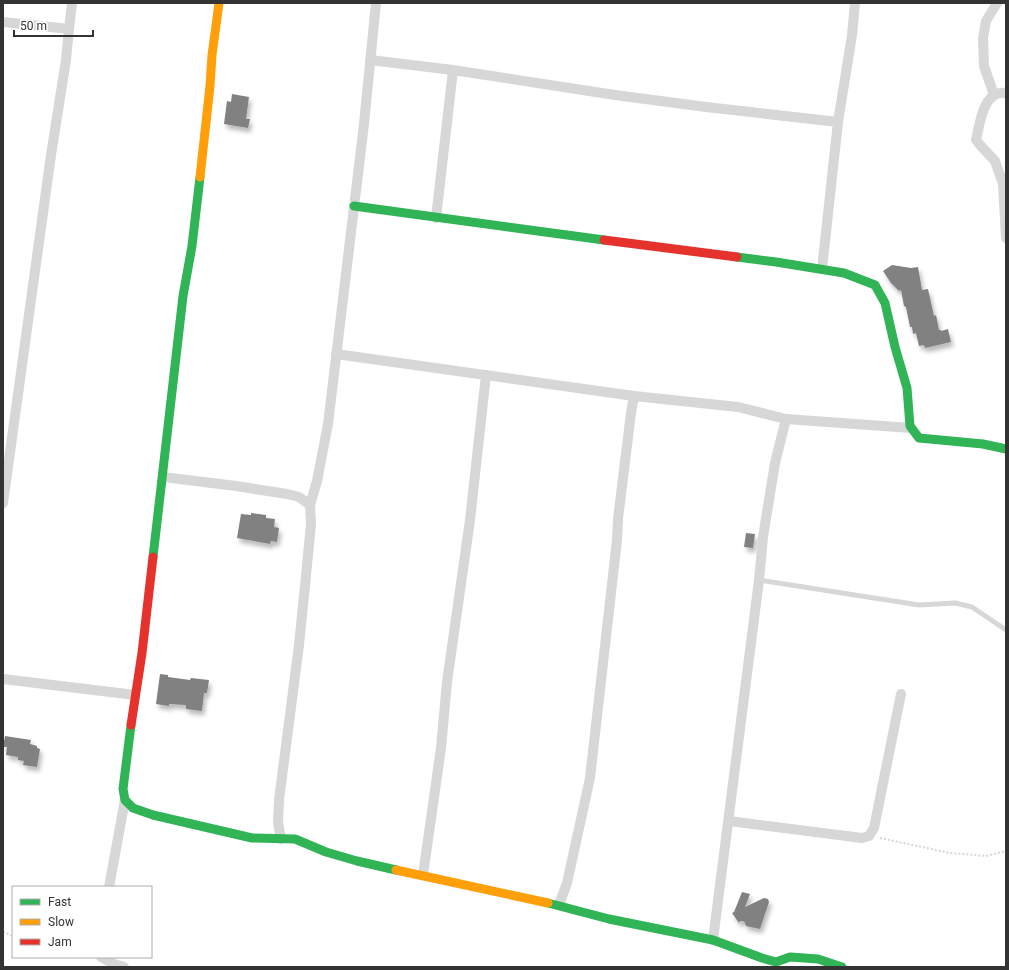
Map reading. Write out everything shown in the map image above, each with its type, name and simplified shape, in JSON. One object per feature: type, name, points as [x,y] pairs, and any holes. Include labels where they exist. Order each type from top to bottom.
[{"type":"street","points":[[3,503],[50,162],[66,60],[68,29],[72,3]]},
{"type":"street","points":[[109,886],[125,800],[123,789],[142,653],[183,296],[192,246],[198,199],[212,55],[219,3]]},
{"type":"street","points":[[282,839],[278,822],[279,800],[306,578],[311,524],[310,504],[317,481],[328,424],[364,124],[376,3]]},
{"type":"street","points":[[822,270],[838,122],[852,35],[855,3]]},
{"type":"street","points":[[994,95],[984,66],[983,38],[986,22],[997,3]]},
{"type":"street","points":[[3,22],[68,29]]},
{"type":"street","points":[[370,60],[453,70],[615,95],[838,122]]},
{"type":"street","points":[[436,218],[453,70]]},
{"type":"street","points":[[1006,93],[994,95],[984,107],[976,140],[995,162],[1003,184],[1006,238]]},
{"type":"street","points":[[354,206],[776,262],[844,273],[874,285],[885,303],[906,388],[910,428],[919,438],[983,444],[1006,449]]},
{"type":"street","points":[[336,354],[634,396],[738,407],[786,419],[910,428]]},
{"type":"street","points":[[423,875],[441,748],[447,682],[470,520],[486,375]]},
{"type":"street","points":[[559,905],[567,883],[590,778],[626,450],[634,396]]},
{"type":"street","points":[[713,940],[759,580],[763,537],[774,470],[786,419]]},
{"type":"street","points":[[163,477],[286,494],[299,497],[310,504]]},
{"type":"street","points":[[3,679],[135,695]]},
{"type":"street","points":[[729,821],[862,838],[869,836],[874,828],[900,694]]},
{"type":"street","points":[[125,800],[133,808],[153,815],[252,838],[295,839],[326,852],[357,861],[559,905],[609,919],[713,940],[776,964],[790,957],[818,959],[842,967]]},
{"type":"street","points":[[103,958],[124,967]]},
{"type":"lane","points":[[759,580],[919,605],[955,603],[972,607],[1006,630]]},
{"type":"path","points":[[869,836],[950,853],[986,856],[1006,851]]},
{"type":"building","points":[[232,94],[249,97],[246,119],[250,119],[248,128],[224,124],[227,101],[231,102]]},
{"type":"building","points":[[892,265],[911,268],[918,267],[922,290],[928,289],[934,316],[936,315],[939,330],[941,331],[948,329],[951,342],[925,348],[924,345],[919,346],[916,333],[913,334],[912,327],[910,327],[901,290],[899,291],[891,283],[883,271]]},
{"type":"building","points":[[251,513],[266,515],[266,518],[275,519],[274,527],[279,528],[277,542],[271,541],[270,544],[237,538],[241,514],[251,515]]},
{"type":"building","points":[[746,533],[755,534],[753,548],[744,547]]},
{"type":"building","points":[[160,674],[168,675],[168,677],[190,680],[191,678],[209,680],[207,693],[204,693],[202,711],[186,709],[186,705],[169,704],[169,706],[156,704]]},
{"type":"building","points":[[5,736],[31,740],[30,744],[37,746],[37,748],[40,749],[37,767],[23,765],[24,761],[18,760],[18,757],[6,755],[7,747],[3,747]]},
{"type":"building","points":[[742,892],[750,894],[745,907],[764,898],[768,899],[769,902],[760,929],[746,926],[744,921],[740,921],[739,923],[732,913],[734,912]]},
{"type":"traffic: fast","points":[[153,557],[183,296],[192,246],[200,177]]},
{"type":"traffic: fast","points":[[354,206],[604,240]]},
{"type":"traffic: fast","points":[[737,257],[844,273],[875,285],[885,303],[895,347],[907,388],[910,426],[919,438],[983,444],[1006,449]]},
{"type":"traffic: fast","points":[[131,725],[123,789],[125,800],[133,808],[153,815],[252,838],[295,839],[326,852],[396,870]]},
{"type":"traffic: fast","points":[[548,903],[609,919],[713,940],[776,962],[790,957],[818,959],[842,967]]},
{"type":"traffic: slow","points":[[200,177],[212,55],[219,3]]},
{"type":"traffic: slow","points":[[396,870],[548,903]]},
{"type":"traffic: jam","points":[[604,240],[737,257]]},
{"type":"traffic: jam","points":[[131,725],[142,653],[153,557]]}]
